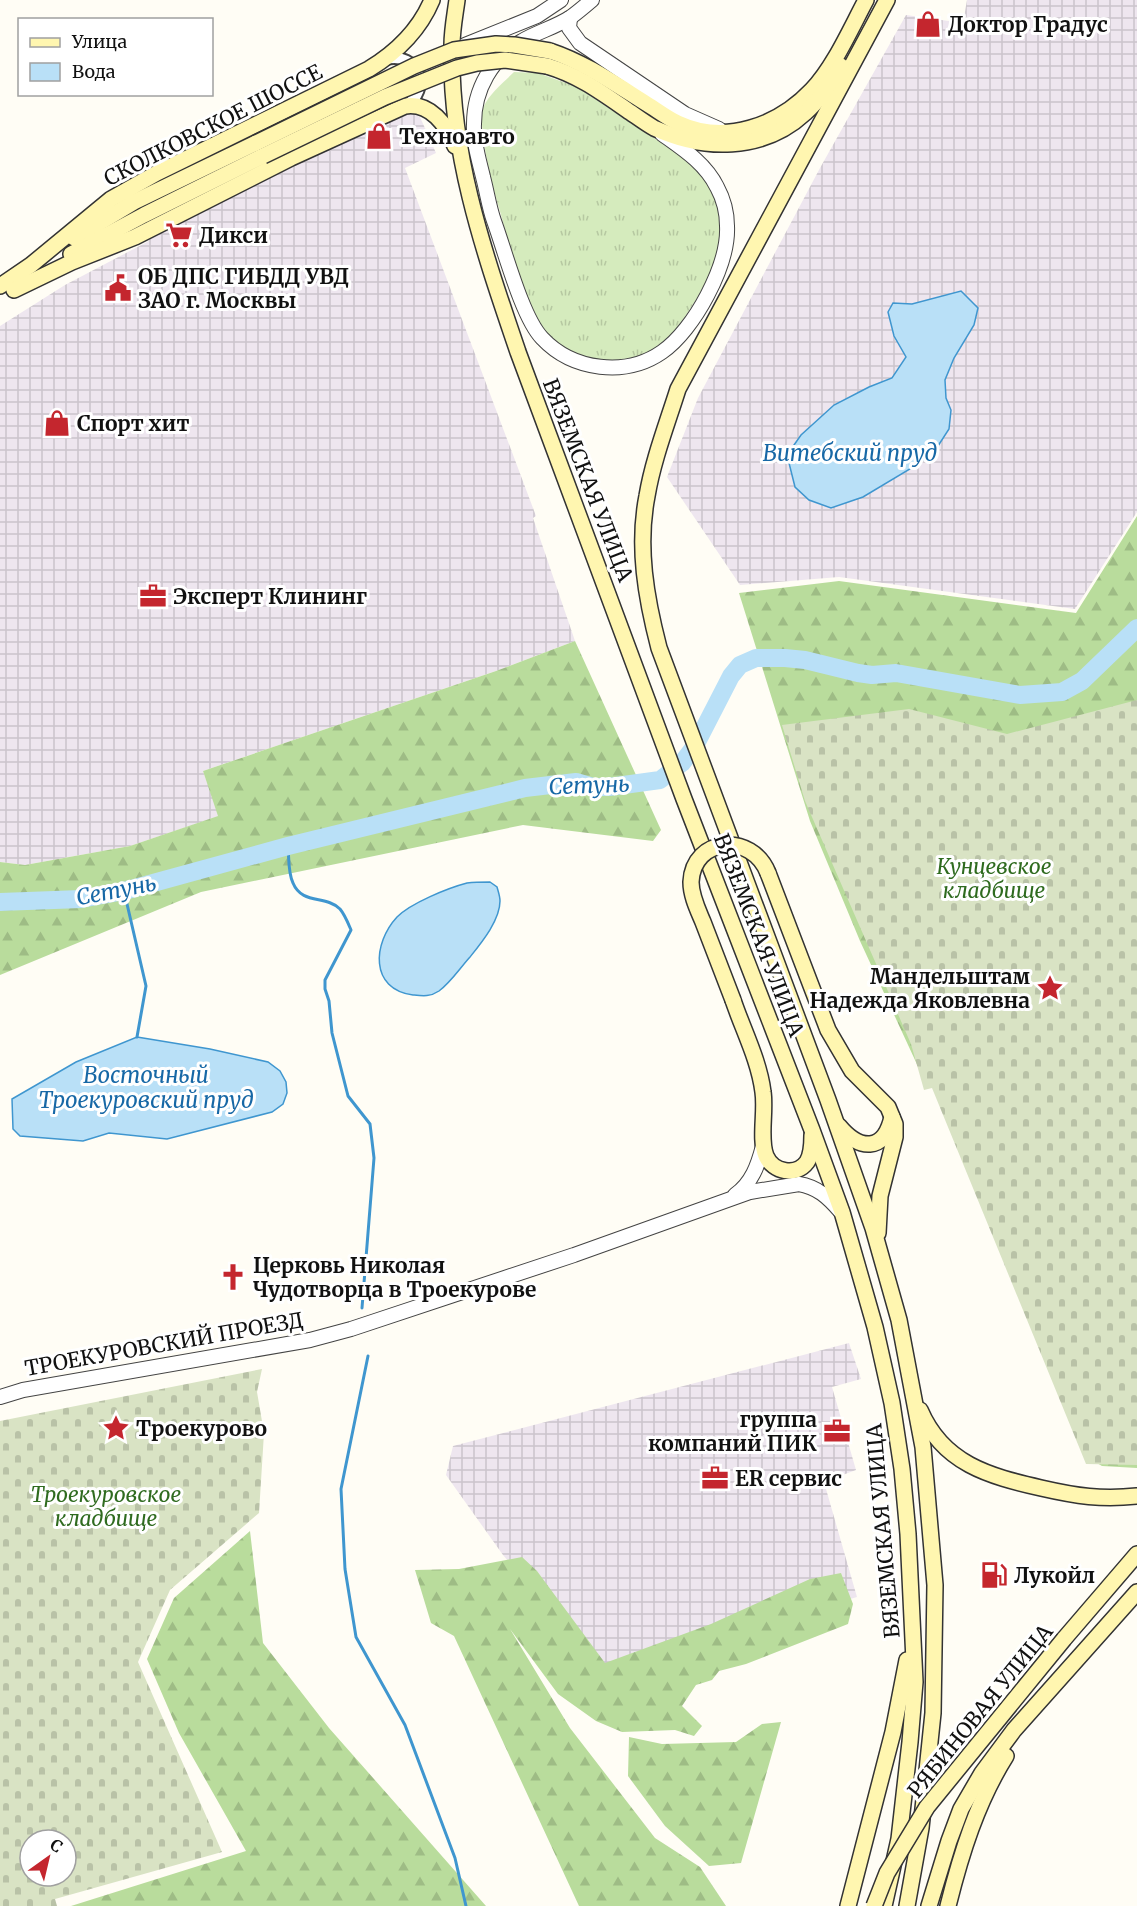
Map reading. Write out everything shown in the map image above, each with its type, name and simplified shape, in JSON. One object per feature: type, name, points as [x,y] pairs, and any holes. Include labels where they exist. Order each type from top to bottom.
[{"type":"main road","points":[[390,56],[420,22],[432,0]]},
{"type":"main road","name":"ВЯЗЕМСКАЯ УЛИЦА","points":[[457,0],[452,44],[453,97],[461,162],[476,221],[518,352],[684,798],[842,1212],[875,1327],[892,1402],[902,1469],[915,1682],[899,1839],[884,1906]]},
{"type":"main road","points":[[7,288],[414,66],[454,50],[496,44],[514,45],[549,59],[586,66],[677,123],[694,129],[728,132],[757,126],[773,120],[794,107],[813,89],[866,0]]},
{"type":"main road","points":[[31,266],[135,202],[385,97],[457,68],[477,63],[549,59],[653,127],[685,139],[710,144],[735,145],[764,138],[803,116],[819,99],[885,0]]},
{"type":"main road","name":"ВЯЗЕМСКАЯ УЛИЦА","points":[[885,0],[678,389],[647,497],[643,538],[647,603],[659,648],[835,1121],[879,1248],[899,1320],[923,1447],[935,1585],[933,1713],[918,1848],[907,1906]]},
{"type":"main road","name":"СКОЛКОВСКОЕ ШОССЕ","points":[[0,298],[7,288],[31,266],[111,199],[157,173],[369,69],[390,56]]},
{"type":"main road","points":[[7,288],[135,237],[291,158],[405,106],[418,106],[430,111],[441,120],[451,135],[461,162]]},
{"type":"main road","points":[[812,1130],[809,1158],[801,1168],[789,1171],[776,1167],[766,1153],[763,1091],[758,1069],[693,895],[692,875],[698,862],[707,852],[726,845],[740,846],[752,851],[762,860],[832,1037],[852,1071],[883,1101],[892,1114],[895,1137],[880,1196],[879,1248]]},
{"type":"main road","points":[[835,1121],[849,1138],[858,1143],[867,1144],[876,1142],[884,1136],[889,1128],[892,1114]]},
{"type":"main road","points":[[910,1387],[923,1418],[941,1444],[959,1459],[985,1473],[1084,1497],[1111,1499],[1137,1496]]},
{"type":"main road","name":"РЯБИНОВАЯ УЛИЦА","points":[[874,1906],[887,1873],[927,1807],[1064,1639],[1137,1554]]},
{"type":"main road","name":"РЯБИНОВАЯ УЛИЦА","points":[[929,1906],[949,1841],[962,1809],[982,1773],[1014,1730],[1137,1592]]},
{"type":"main road","points":[[848,1906],[893,1732],[913,1628]]},
{"type":"main road","points":[[948,1906],[979,1807],[995,1773],[1040,1703]]},
{"type":"street","points":[[454,50],[537,16],[561,0]]},
{"type":"street","points":[[592,0],[570,18],[522,41],[495,63],[483,82],[476,104],[474,125],[491,213],[532,326],[554,349],[583,364],[599,367],[623,366],[647,360],[661,352],[685,330],[705,298],[721,264],[728,227],[718,189],[704,167],[653,127]]},
{"type":"street","points":[[570,18],[569,28],[580,43],[685,114],[728,132]]},
{"type":"street","points":[[390,56],[406,60],[418,73],[419,90],[412,101],[405,106]]},
{"type":"street","points":[[766,1153],[773,1168],[824,1194],[842,1212]]},
{"type":"street","points":[[750,1192],[761,1179],[766,1153]]},
{"type":"street","points":[[729,1199],[750,1181],[766,1153]]},
{"type":"street","points":[[750,1192],[801,1168]]},
{"type":"street","name":"ТРОЕКУРОВСКИЙ ПРОЕЗД","points":[[0,1397],[23,1390],[310,1340],[351,1329],[574,1255],[750,1192],[799,1184],[806,1185]]},
{"type":"shaded area","points":[[967,0],[1137,0],[1137,512],[1075,609],[839,577],[740,585],[667,477],[698,398],[820,168],[906,15],[963,23]]},
{"type":"shaded area","points":[[407,111],[420,117],[436,153],[405,168],[536,516],[533,518],[575,641],[496,671],[203,771],[219,816],[130,846],[25,865],[0,862],[0,326],[65,285],[147,242],[168,223]]},
{"type":"shaded area","points":[[849,1343],[861,1379],[832,1387],[856,1470],[824,1482],[857,1597],[602,1673],[503,1555],[446,1475],[453,1446]]},
{"type":"green space","points":[[514,72],[538,73],[577,87],[692,163],[715,196],[722,218],[722,237],[714,265],[683,319],[664,342],[652,350],[639,356],[623,359],[605,360],[580,356],[558,345],[538,319],[508,241],[496,199],[482,127],[482,115],[486,102]]},
{"type":"green space","name":"Кунцевское кладбище","points":[[1137,516],[1137,1468],[1102,1466],[1090,1459],[952,1084],[927,1086],[860,941],[810,821],[739,593],[839,581],[1076,613]]},
{"type":"green space","points":[[575,641],[661,830],[653,841],[523,825],[201,892],[0,975],[0,862],[25,865],[130,846],[218,816],[203,771],[496,671]]},
{"type":"green space","name":"Кунцевское кладбище","points":[[1137,700],[1137,1465],[1086,1464],[932,1088],[924,1090],[911,1044],[805,801],[782,725],[909,709],[1007,734]]},
{"type":"green space","name":"Троекуровское кладбище","points":[[262,1369],[257,1392],[264,1433],[259,1513],[170,1590],[138,1662],[222,1852],[55,1899],[57,1906],[0,1906],[0,1421]]},
{"type":"green space","points":[[250,1531],[263,1643],[329,1728],[486,1906],[71,1906],[246,1851],[179,1733],[147,1659],[174,1598]]},
{"type":"green space","points":[[522,1557],[537,1571],[605,1663],[711,1624],[810,1579],[841,1573],[853,1604],[848,1624],[746,1664],[719,1671],[712,1680],[696,1685],[682,1706],[702,1726],[694,1736],[675,1730],[622,1732],[596,1721],[558,1694],[510,1629],[570,1728],[655,1838],[700,1867],[726,1906],[579,1906],[454,1636],[431,1623],[415,1570],[459,1569]]},
{"type":"green space","points":[[781,1722],[741,1863],[709,1866],[665,1826],[628,1776],[629,1737],[662,1744],[736,1742],[762,1724]]},
{"type":"water","name":"Витебский пруд","points":[[961,291],[978,308],[974,325],[954,358],[945,380],[946,398],[951,410],[949,429],[938,446],[920,463],[863,497],[831,508],[809,500],[795,487],[787,455],[801,435],[834,405],[892,378],[906,357],[894,336],[888,312],[893,303],[912,304]]},
{"type":"water","points":[[490,882],[497,887],[499,895],[497,916],[480,945],[448,983],[436,993],[423,996],[399,991],[389,984],[382,975],[380,952],[383,939],[397,917],[420,901],[450,888],[467,883]]},
{"type":"water","name":"Восточный Троекуровский пруд","points":[[137,1037],[210,1049],[268,1062],[280,1071],[286,1082],[287,1093],[283,1104],[272,1112],[167,1139],[109,1133],[83,1141],[20,1136],[13,1129],[12,1099],[76,1062]]},
{"type":"waterway","name":"Сетунь","points":[[0,902],[81,899],[124,891],[288,846],[525,788],[576,782],[593,787],[609,787],[660,780],[682,763],[695,746],[731,676],[740,665],[756,658],[805,660],[858,673],[872,675],[896,673],[1020,695],[1062,692],[1082,681],[1137,628]]},
{"type":"waterway","points":[[288,846],[290,875],[297,890],[308,897],[328,902],[340,909],[351,930],[325,980],[325,989],[329,1001],[332,1033],[348,1096],[370,1124],[374,1158],[362,1308]]},
{"type":"waterway","points":[[124,891],[146,986],[137,1037]]},
{"type":"waterway","points":[[368,1356],[341,1489],[345,1569],[356,1637],[405,1725],[455,1858],[466,1906]]},
{"type":"place","name":"Доктор Градус","points":[[928,24]]},
{"type":"place","name":"Техноавто","points":[[379,136]]},
{"type":"place","name":"Дикси","points":[[179,235]]},
{"type":"place","name":"ОБ ДПС ГИБДД УВД ЗАО г. Москвы","points":[[118,288]]},
{"type":"place","name":"Спорт хит","points":[[57,423]]},
{"type":"place","name":"Эксперт Клининг","points":[[153,596]]},
{"type":"place","name":"Мандельштам Надежда Яковлевна","points":[[1050,988]]},
{"type":"place","name":"Церковь Николая Чудотворца в Троекурове","points":[[233,1277]]},
{"type":"place","name":"Троекурово","points":[[116,1428]]},
{"type":"place","name":"группа компаний ПИК","points":[[837,1431]]},
{"type":"place","name":"ER сервис","points":[[715,1478]]},
{"type":"place","name":"Лукойл","points":[[994,1575]]}]
